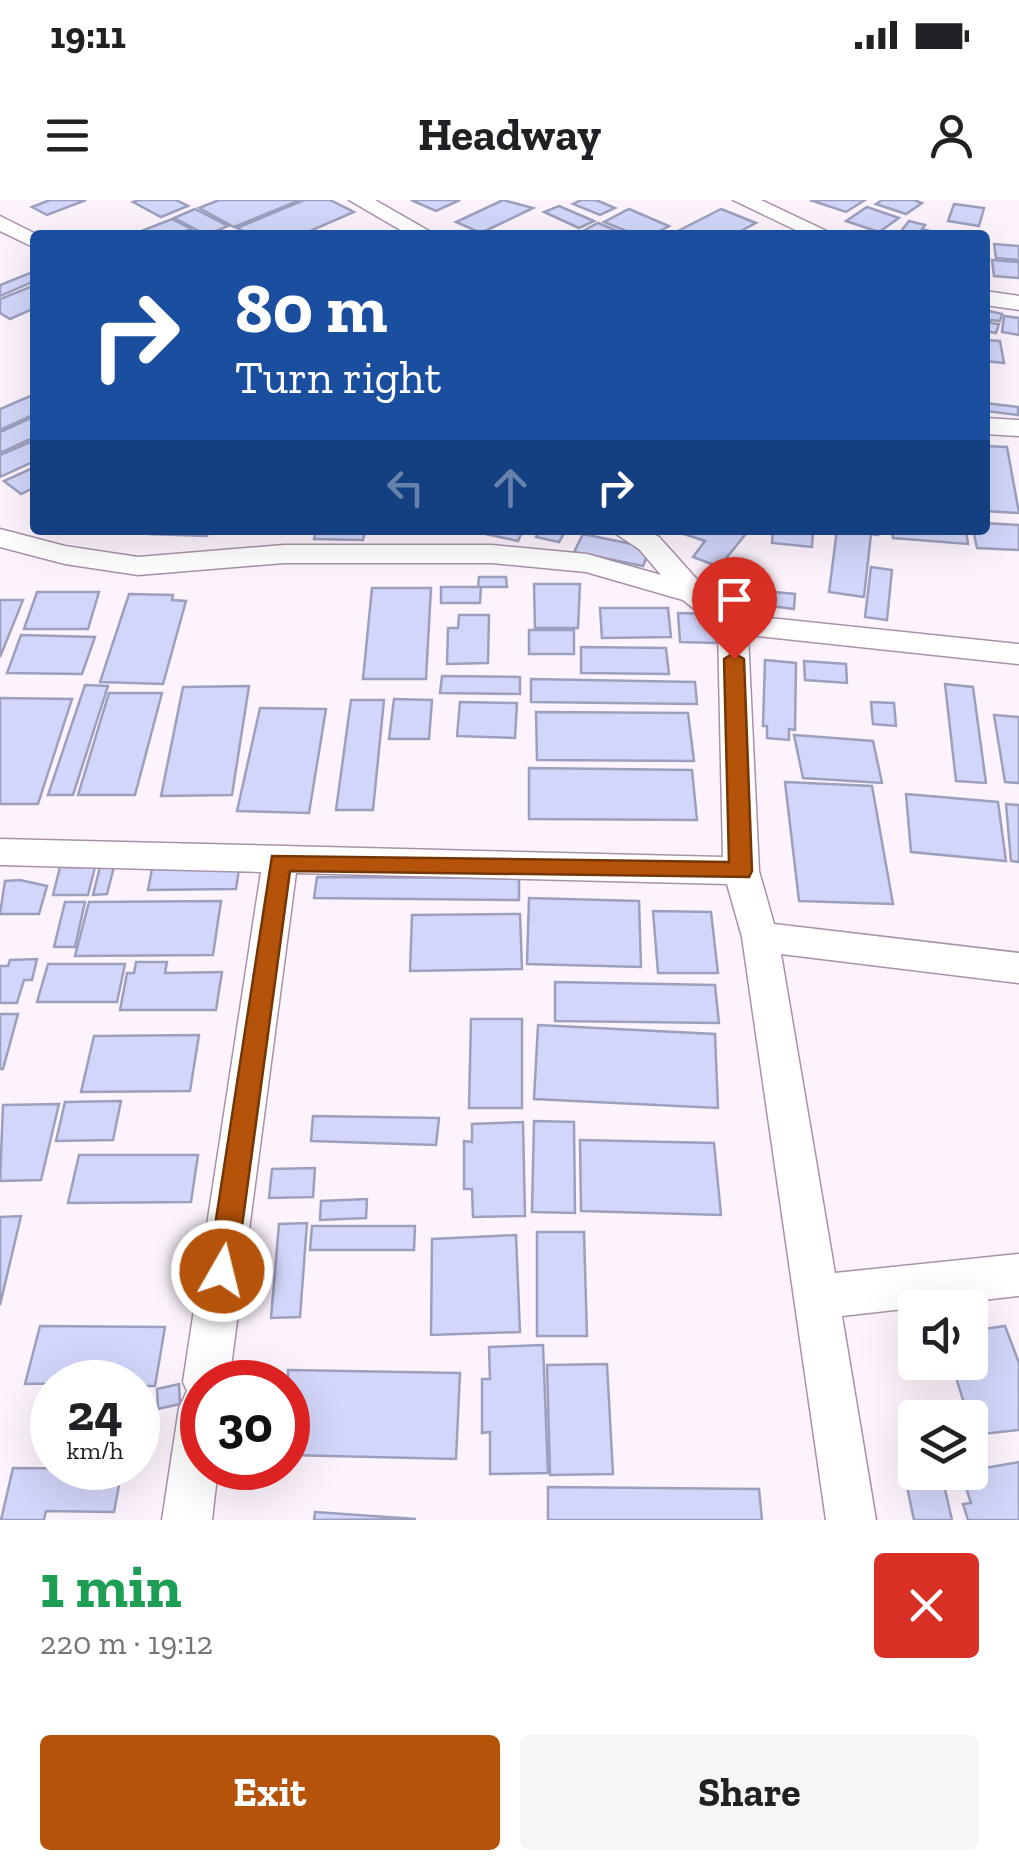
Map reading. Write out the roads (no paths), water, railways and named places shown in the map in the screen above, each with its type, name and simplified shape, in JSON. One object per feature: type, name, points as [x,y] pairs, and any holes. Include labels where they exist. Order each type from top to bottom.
[{"type":"street","points":[[359,200],[416,230]]},
{"type":"street","points":[[742,200],[812,230]]},
{"type":"street","points":[[0,222],[30,239]]},
{"type":"street","points":[[990,299],[1019,304]]},
{"type":"street","points":[[990,426],[1019,428]]},
{"type":"street","points":[[634,535],[649,543],[693,593],[733,624],[1019,654]]},
{"type":"street","points":[[0,538],[64,555],[138,566],[284,554],[492,554],[588,563],[693,593]]},
{"type":"street","points":[[733,624],[741,871],[760,937],[851,1520]]},
{"type":"street","points":[[0,852],[741,871]]},
{"type":"street","points":[[209,1360],[280,862]]},
{"type":"street","points":[[760,937],[1019,968]]},
{"type":"street","points":[[817,1298],[1019,1275]]},
{"type":"street","points":[[187,1520],[191,1490]]}]
